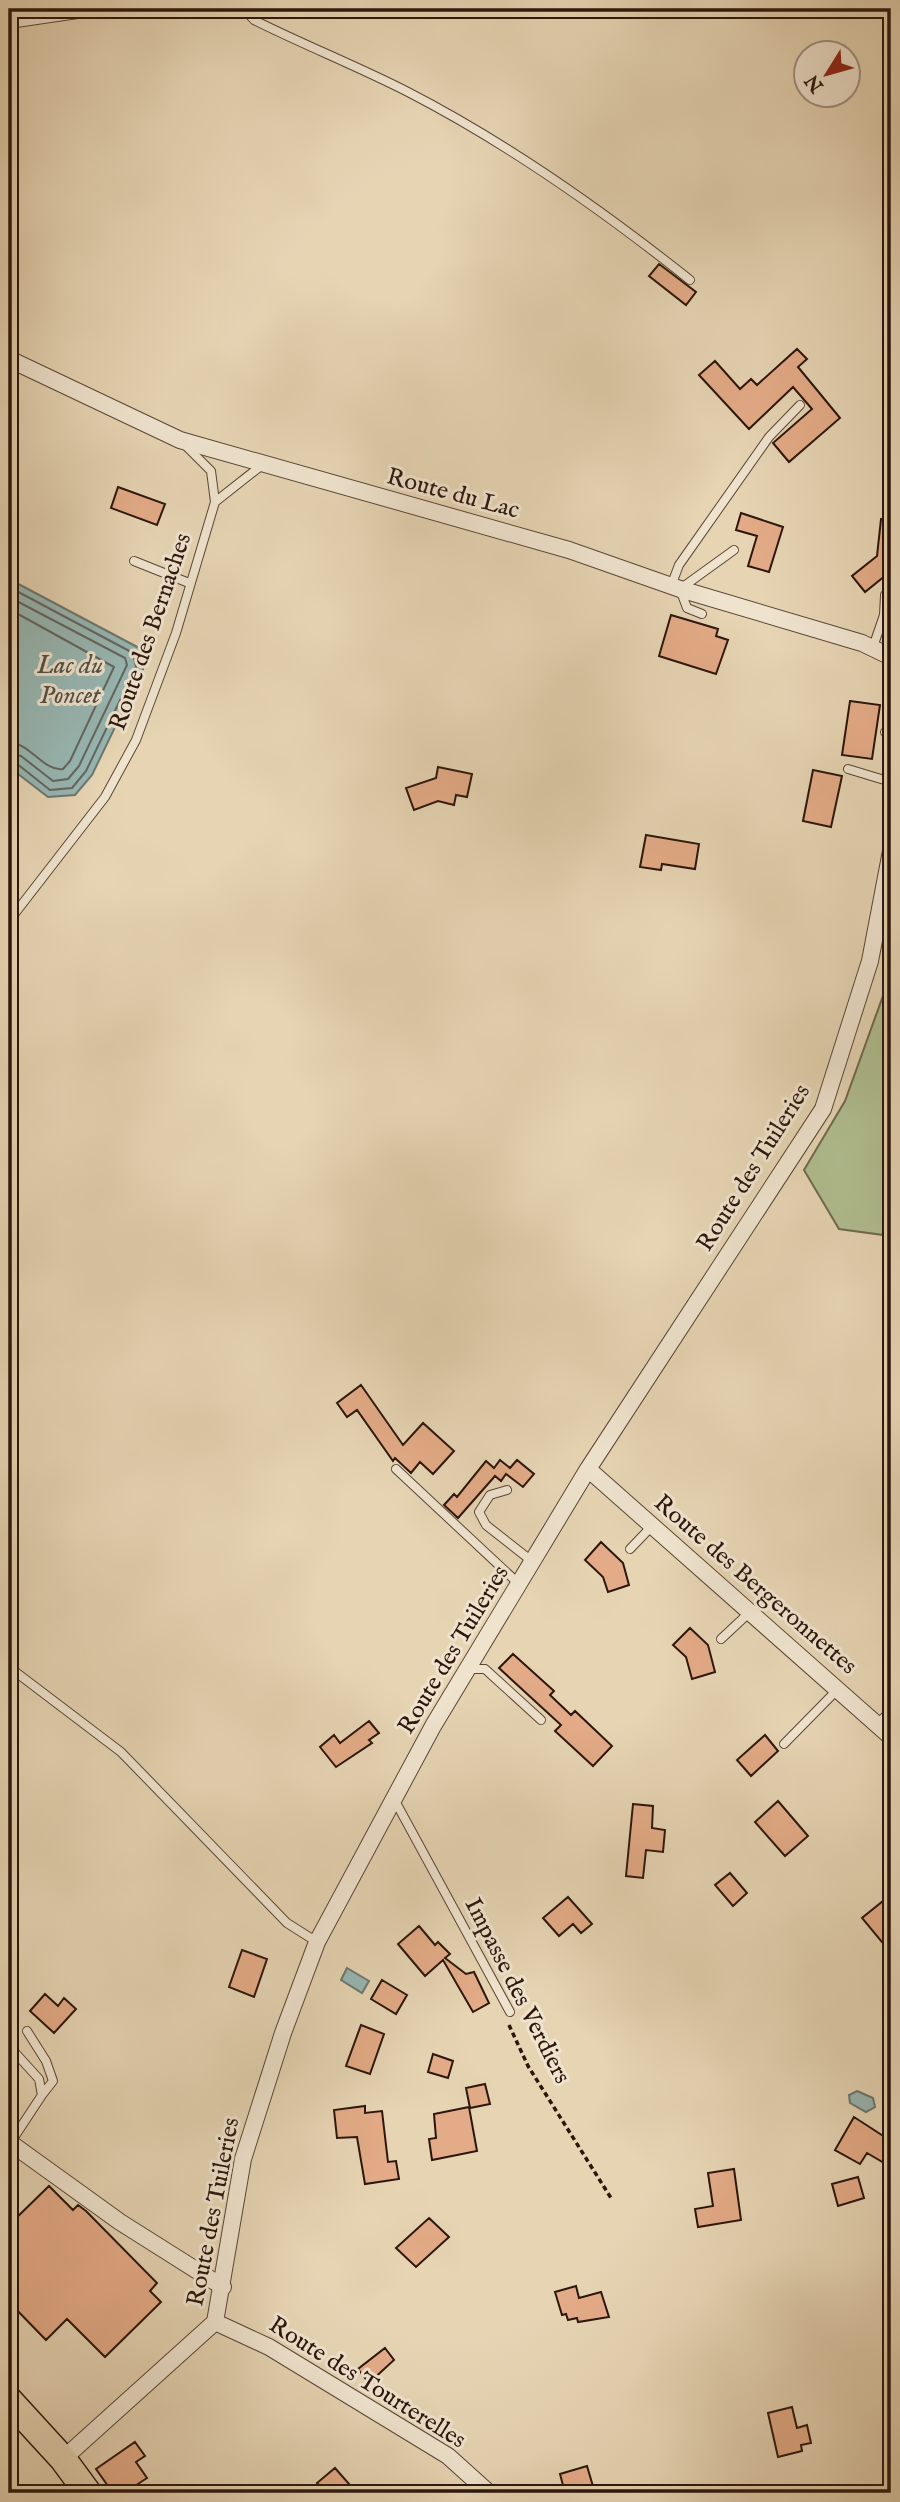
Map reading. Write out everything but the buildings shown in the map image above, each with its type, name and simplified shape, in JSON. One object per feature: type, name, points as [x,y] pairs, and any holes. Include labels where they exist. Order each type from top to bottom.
[{"type":"main road","points":[[9,2400],[63,2459],[81,2491]]},
{"type":"street","points":[[19,15],[85,9]]},
{"type":"street","name":"Route du Lac","points":[[9,359],[180,440],[569,550],[676,587],[873,647],[891,657]]},
{"type":"street","name":"Route des Tuileries","points":[[63,2459],[215,2322],[223,2287],[231,2215],[243,2159],[264,2089],[279,2054],[283,2033],[317,1942],[394,1799],[519,1584],[589,1469],[823,1109],[870,961],[886,900],[891,850]]},
{"type":"street","name":"Route des Bergeronnettes","points":[[589,1469],[891,1737]]},
{"type":"street","points":[[10,2142],[120,2222],[223,2287]]},
{"type":"street","name":"Route des Tourterelles","points":[[215,2322],[269,2347],[448,2456],[489,2493]]},
{"type":"lane","points":[[244,9],[254,20],[407,91],[505,146],[607,213],[690,279]]},
{"type":"lane","points":[[702,614],[687,608],[676,587],[679,565],[769,437],[800,405]]},
{"type":"lane","points":[[180,440],[211,471],[215,502]]},
{"type":"lane","points":[[215,502],[262,465]]},
{"type":"lane","name":"Route des Bernaches","points":[[9,921],[105,797],[136,740],[176,632],[215,502]]},
{"type":"lane","points":[[676,587],[733,550]]},
{"type":"lane","points":[[134,561],[189,583]]},
{"type":"lane","points":[[873,647],[884,615],[885,596]]},
{"type":"lane","points":[[848,769],[891,782]]},
{"type":"lane","points":[[396,1469],[519,1584]]},
{"type":"lane","points":[[507,1490],[490,1495],[479,1512],[486,1525],[533,1562]]},
{"type":"lane","points":[[630,1549],[653,1525]]},
{"type":"lane","points":[[720,1639],[751,1611]]},
{"type":"lane","points":[[9,1667],[121,1752],[286,1923],[317,1942]]},
{"type":"lane","points":[[468,1670],[485,1669],[541,1720]]},
{"type":"lane","points":[[784,1744],[838,1689]]},
{"type":"lane","points":[[877,1724],[891,1712]]},
{"type":"lane","name":"Impasse des Verdiers","points":[[394,1799],[510,2012]]},
{"type":"lane","points":[[10,2142],[53,2081],[46,2061],[27,2031]]},
{"type":"lane","points":[[9,2046],[38,2079],[43,2095]]},
{"type":"path","name":"Impasse des Verdiers","points":[[510,2012],[505,2016],[528,2066],[611,2198]]},
{"type":"green space","points":[[891,991],[891,1236],[839,1229],[804,1170],[845,1101],[884,993]]},
{"type":"water","name":"Lac du Poncet","points":[[9,579],[141,649],[143,669],[92,775],[75,795],[48,797],[9,767]]},
{"type":"water","points":[[347,1968],[369,1981],[362,1993],[341,1980]]},
{"type":"water","points":[[857,2091],[873,2098],[875,2107],[866,2112],[850,2103],[849,2095]]}]
